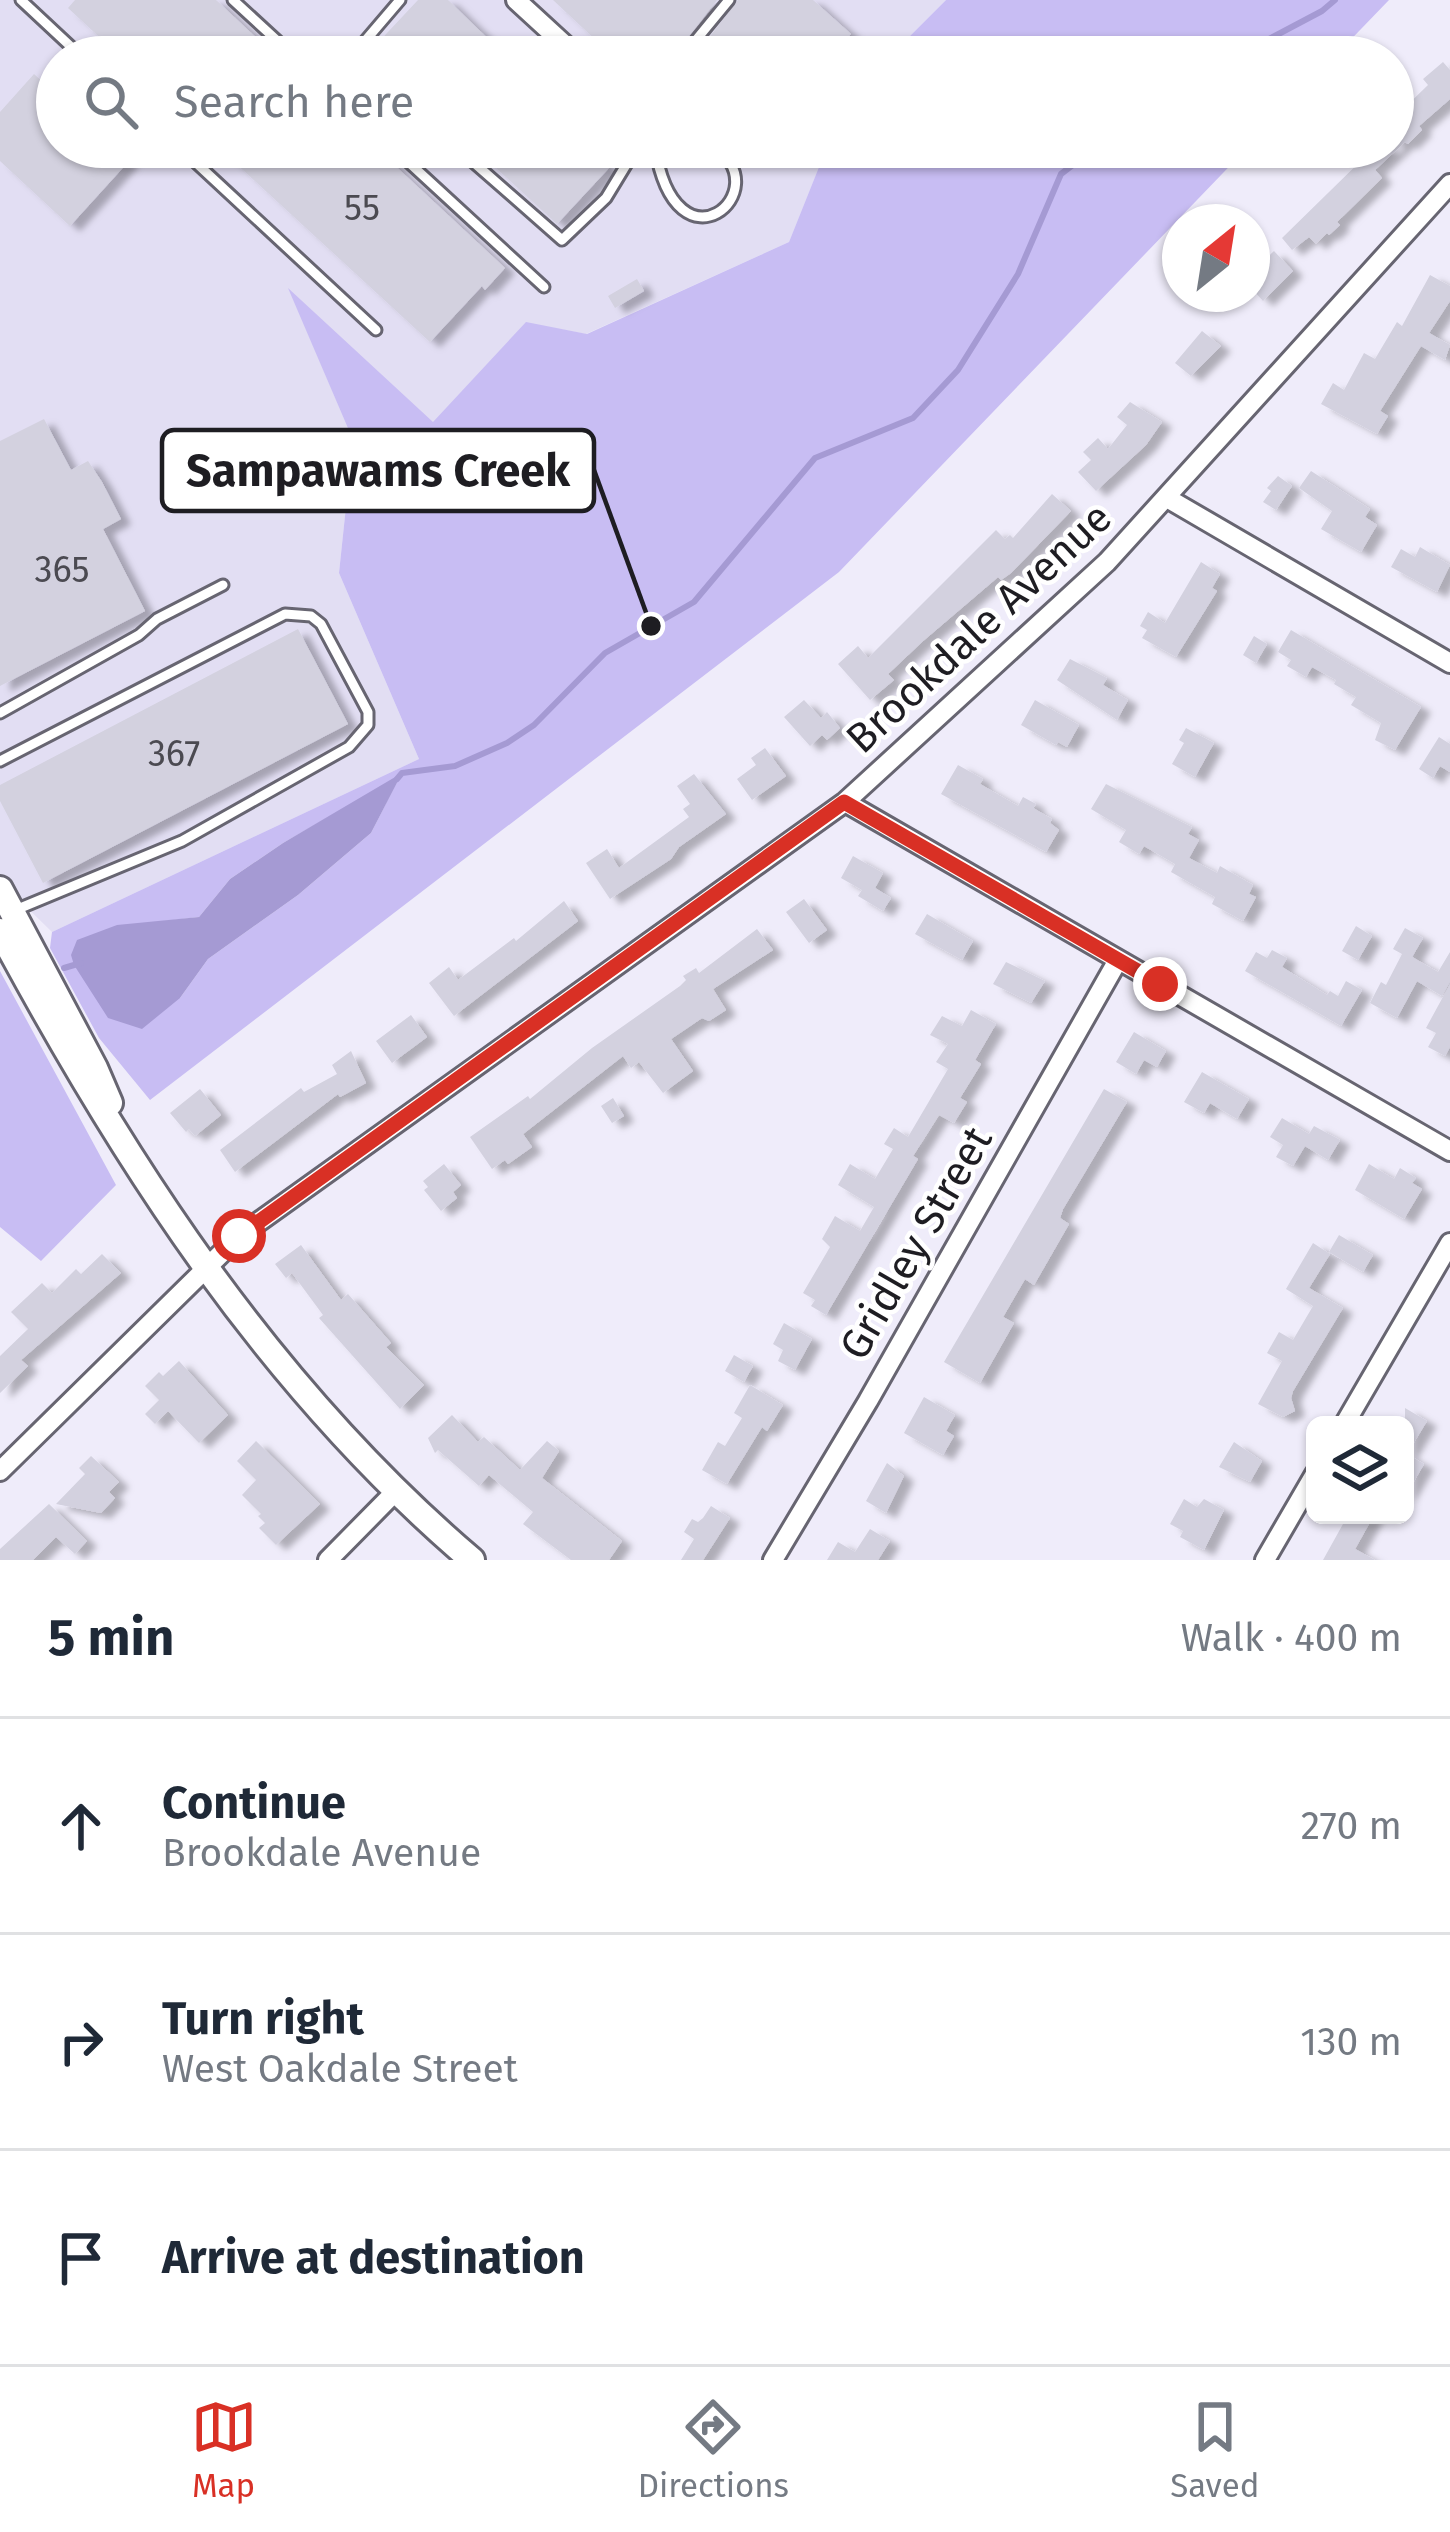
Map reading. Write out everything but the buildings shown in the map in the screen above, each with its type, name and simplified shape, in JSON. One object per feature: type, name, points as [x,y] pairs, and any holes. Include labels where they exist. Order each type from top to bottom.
[{"type":"main road","points":[[4,911],[95,1068],[129,1149],[205,1268],[295,1383],[396,1491],[472,1560]]},
{"type":"street","points":[[516,0],[556,36]]},
{"type":"street","name":"Brookdale Avenue","points":[[0,1471],[239,1236],[844,802],[1057,610],[1167,498],[1450,184]]},
{"type":"street","points":[[1167,498],[1450,663]]},
{"type":"street","points":[[844,802],[1450,1151]]},
{"type":"street","name":"Gridley Street","points":[[773,1560],[1118,960]]},
{"type":"street","points":[[1349,1416],[1450,1243]]},
{"type":"street","points":[[1265,1560],[1306,1489]]},
{"type":"street","points":[[328,1560],[396,1491]]},
{"type":"lane","points":[[21,0],[60,36]]},
{"type":"lane","points":[[233,0],[272,36]]},
{"type":"lane","points":[[368,36],[400,0]]},
{"type":"lane","points":[[699,36],[729,0]]},
{"type":"lane","points":[[202,168],[376,330]]},
{"type":"lane","points":[[415,168],[544,287]]},
{"type":"lane","points":[[480,168],[562,241],[606,198],[624,168]]},
{"type":"lane","points":[[659,168],[677,207],[698,219],[725,204],[737,187],[736,168]]},
{"type":"lane","points":[[0,712],[223,585]]},
{"type":"lane","points":[[0,761],[285,614],[311,616],[322,624],[368,712],[368,725],[361,736],[182,841],[4,911]]},
{"type":"shaded area","points":[[0,0],[946,0],[910,36],[36,36],[36,168],[819,168],[789,242],[586,334],[526,323],[433,423],[290,291],[353,440],[339,573],[419,759],[52,932],[0,881]]},
{"type":"shaded area","points":[[946,0],[1389,0],[1354,36],[910,36]]},
{"type":"shaded area","points":[[819,168],[1228,168],[1193,204],[1162,204],[1162,236],[839,572],[150,1100],[99,1038],[50,948],[52,932],[419,759],[339,573],[353,440],[288,288],[433,422],[526,322],[587,334],[789,242]],"holes":[[[400,776],[371,833],[298,895],[208,959],[180,998],[165,921],[199,917],[230,879]]]},
{"type":"shaded area","points":[[402,773],[371,833],[298,895],[208,959],[180,998],[142,1029],[108,1018],[74,965],[71,955],[77,940],[117,925],[199,917],[230,879]]},
{"type":"shaded area","points":[[0,971],[116,1185],[41,1261],[0,1227]]},
{"type":"waterway","points":[[1275,36],[1335,0]]},
{"type":"waterway","points":[[397,779],[402,773],[455,766],[534,725],[605,653],[694,602],[815,458],[913,418],[958,370],[1018,274],[1061,174],[1069,168]]},
{"type":"waterway","points":[[64,968],[81,963]]},
{"type":"place","name":"Sampawams Creek","points":[[651,626]]},
{"type":"route","points":[[239,1236],[844,802],[1160,984]]}]
